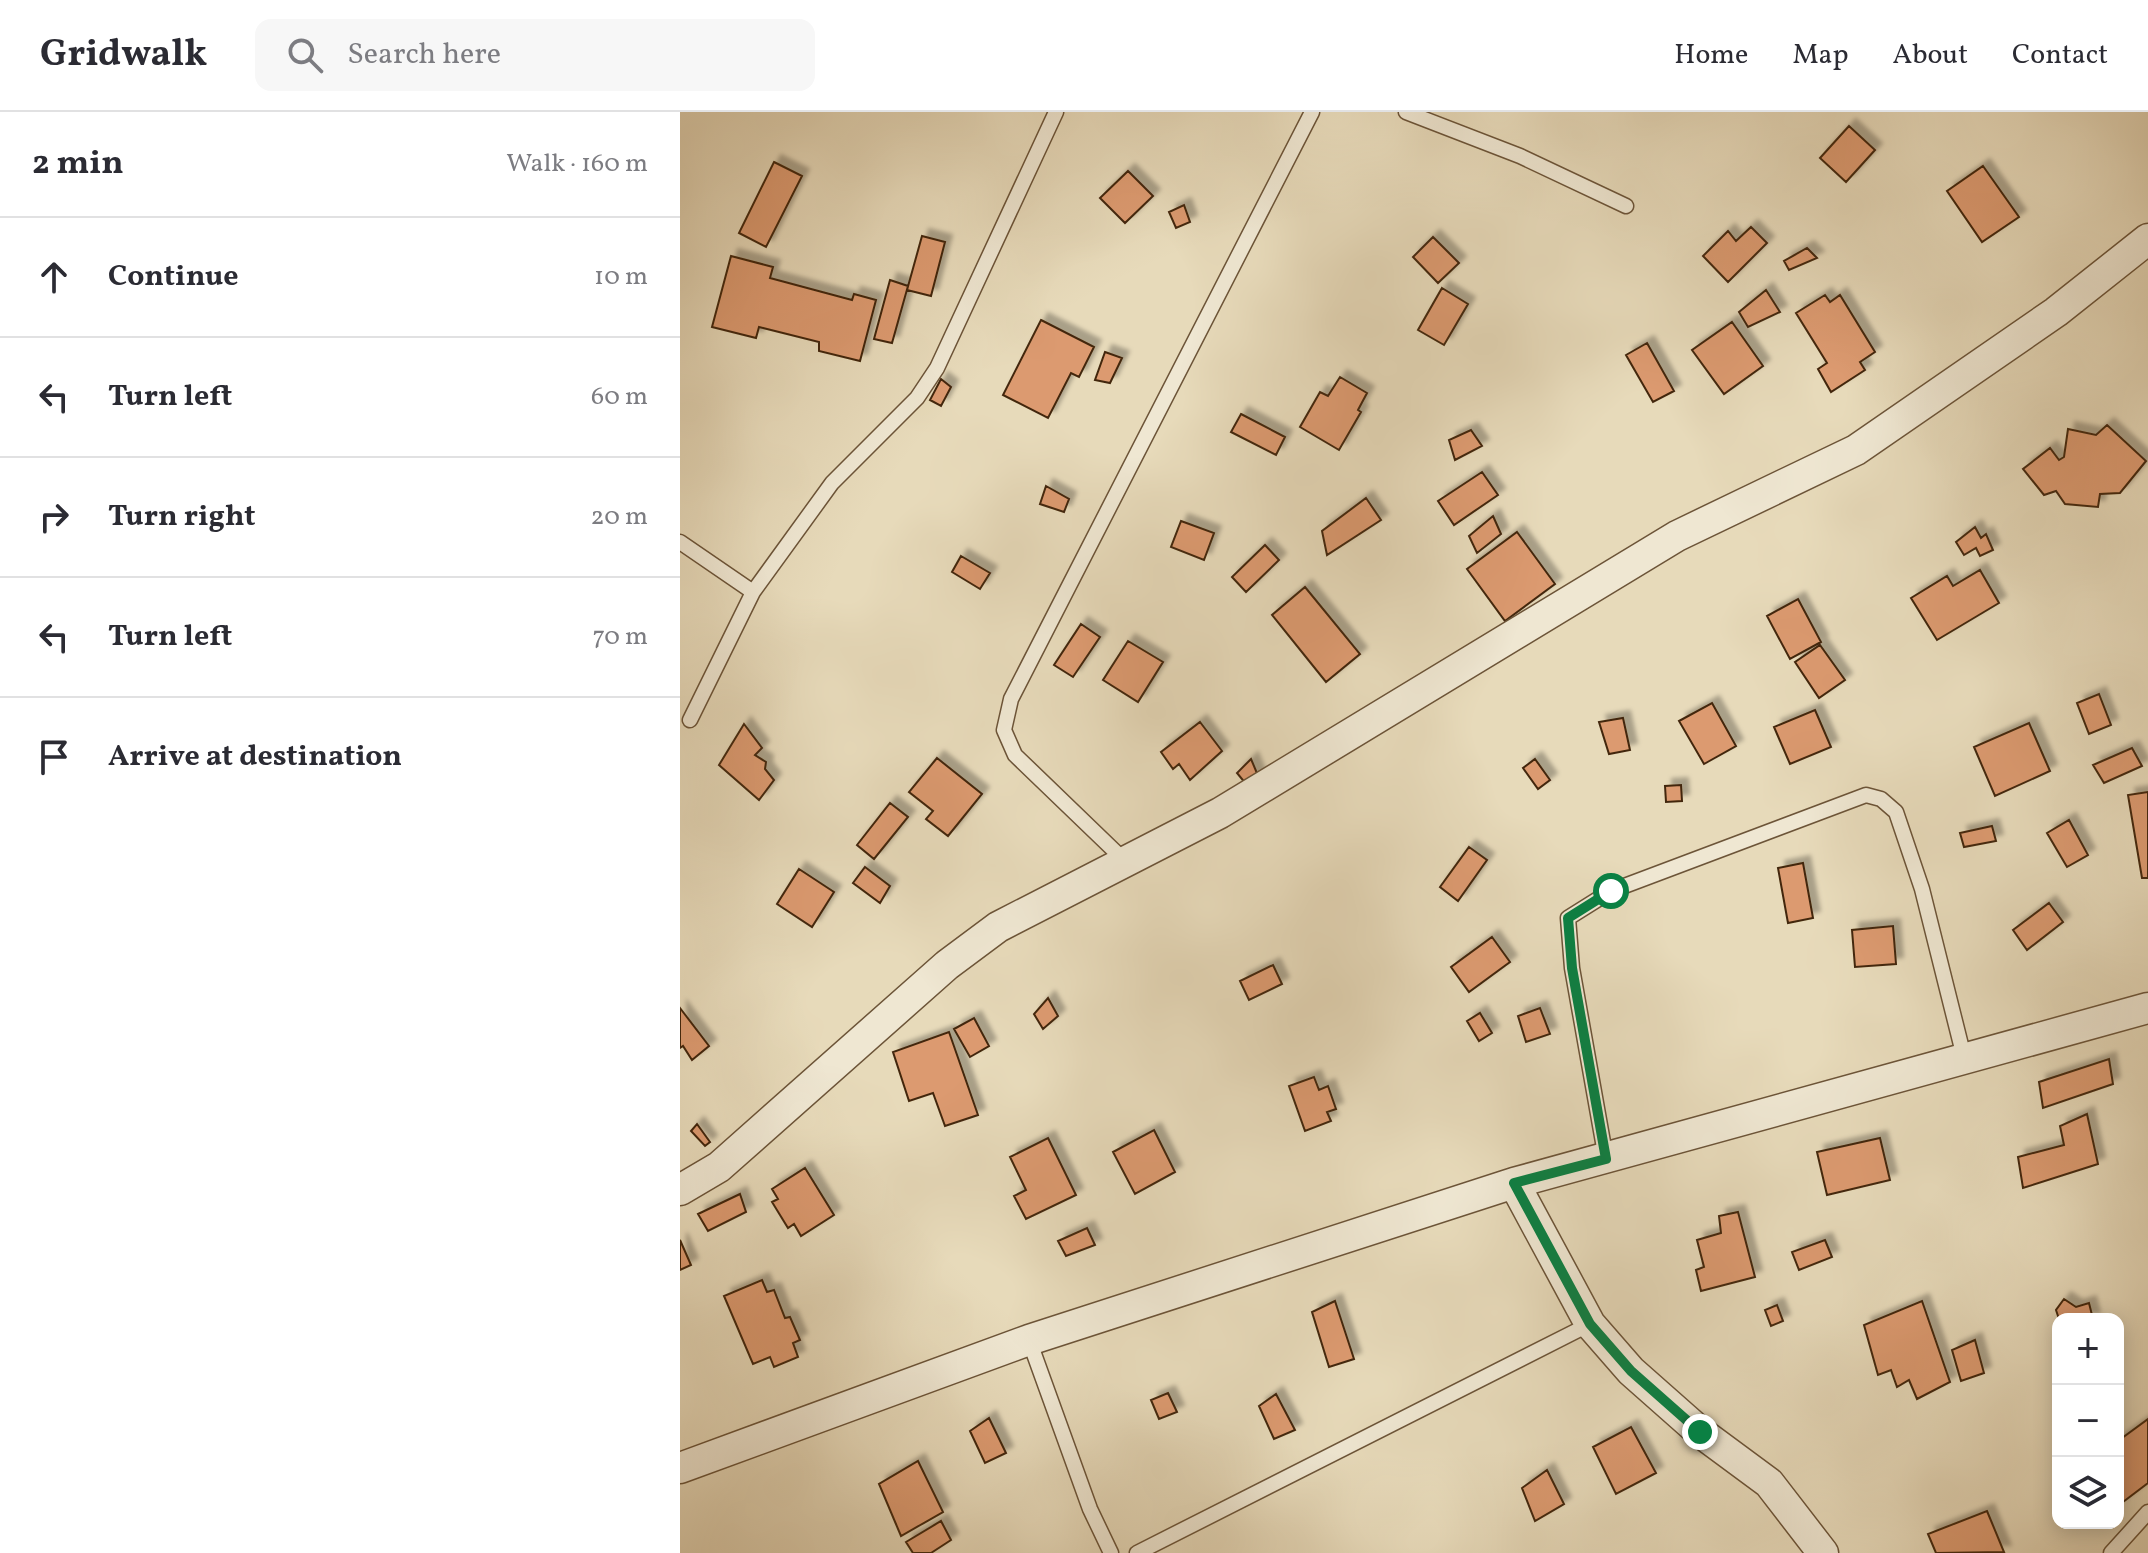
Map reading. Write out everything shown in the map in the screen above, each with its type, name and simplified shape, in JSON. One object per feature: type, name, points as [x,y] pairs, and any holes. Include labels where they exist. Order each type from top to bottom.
[{"type":"street","points":[[680,1190],[719,1167],[947,965],[998,927],[1220,813],[1677,536],[1856,450],[2056,312],[2148,239]]},
{"type":"street","points":[[680,1468],[1029,1340],[1514,1183],[2148,1008]]},
{"type":"street","points":[[1514,1183],[1590,1324],[1631,1371],[1688,1422],[1769,1483],[1823,1553]]},
{"type":"lane","points":[[690,720],[753,592],[832,483],[917,398],[937,368],[1056,112]]},
{"type":"lane","points":[[1125,861],[1015,755],[1004,730],[1011,699],[1312,112]]},
{"type":"lane","points":[[1406,112],[1520,156],[1626,206]]},
{"type":"lane","points":[[680,542],[753,592]]},
{"type":"lane","points":[[1606,1159],[1572,968],[1568,918],[1611,891],[1866,795],[1881,799],[1896,812],[1922,889],[1964,1057]]},
{"type":"lane","points":[[1137,1553],[1590,1324]]},
{"type":"lane","points":[[1029,1340],[1090,1509],[1111,1553]]},
{"type":"lane","points":[[2111,1553],[2148,1512]]},
{"type":"building","points":[[1849,126],[1875,150],[1846,182],[1820,158]]},
{"type":"building","points":[[774,162],[802,176],[766,247],[739,233]]},
{"type":"building","points":[[1983,166],[2019,217],[1982,242],[1947,191]]},
{"type":"building","points":[[1128,171],[1153,196],[1125,223],[1100,198]]},
{"type":"building","points":[[1184,205],[1190,222],[1176,228],[1169,212]]},
{"type":"building","points":[[1751,227],[1767,243],[1728,282],[1703,256],[1728,231],[1736,241]]},
{"type":"building","points":[[922,236],[945,242],[931,296],[907,290]]},
{"type":"building","points":[[1433,237],[1459,263],[1438,283],[1413,257]]},
{"type":"building","points":[[1807,248],[1817,258],[1789,270],[1784,261]]},
{"type":"building","points":[[731,256],[773,267],[770,278],[852,300],[854,294],[876,300],[860,361],[819,351],[819,342],[759,327],[756,338],[712,327]]},
{"type":"building","points":[[890,280],[908,286],[892,343],[874,339]]},
{"type":"building","points":[[1442,288],[1468,304],[1444,345],[1418,330]]},
{"type":"building","points":[[1766,290],[1780,312],[1748,327],[1739,312]]},
{"type":"building","points":[[1825,295],[1830,302],[1840,295],[1875,352],[1860,362],[1865,370],[1831,392],[1818,369],[1827,363],[1796,313]]},
{"type":"building","points":[[1041,320],[1094,347],[1079,377],[1071,373],[1048,418],[1003,395]]},
{"type":"building","points":[[1732,322],[1763,366],[1724,394],[1692,350]]},
{"type":"building","points":[[1647,343],[1674,391],[1653,402],[1626,355]]},
{"type":"building","points":[[1105,352],[1122,358],[1110,383],[1095,380]]},
{"type":"building","points":[[1340,377],[1367,393],[1358,410],[1361,412],[1339,450],[1300,427],[1320,392],[1328,396]]},
{"type":"building","points":[[941,379],[951,387],[941,406],[930,400]]},
{"type":"building","points":[[1241,414],[1285,437],[1276,455],[1231,432]]},
{"type":"building","points":[[2107,425],[2146,461],[2120,493],[2100,494],[2098,507],[2065,504],[2056,491],[2044,495],[2023,469],[2050,448],[2059,460],[2064,457],[2068,429],[2096,435]]},
{"type":"building","points":[[1471,430],[1482,446],[1455,460],[1449,440]]},
{"type":"building","points":[[1482,472],[1498,495],[1454,525],[1438,501]]},
{"type":"building","points":[[1046,486],[1069,499],[1064,512],[1040,504]]},
{"type":"building","points":[[1366,498],[1381,520],[1327,555],[1322,531]]},
{"type":"building","points":[[1493,516],[1501,534],[1477,553],[1469,536]]},
{"type":"building","points":[[1181,521],[1214,533],[1204,560],[1171,547]]},
{"type":"building","points":[[1975,527],[1981,538],[1986,534],[1993,550],[1980,556],[1976,548],[1964,555],[1956,542]]},
{"type":"building","points":[[1517,532],[1555,584],[1505,621],[1467,569]]},
{"type":"building","points":[[1265,545],[1279,560],[1246,592],[1232,577]]},
{"type":"building","points":[[961,556],[990,573],[980,589],[952,572]]},
{"type":"building","points":[[1980,570],[1999,603],[1937,640],[1911,598],[1947,576],[1953,586]]},
{"type":"building","points":[[1305,587],[1360,654],[1326,682],[1272,615]]},
{"type":"building","points":[[1798,599],[1821,642],[1790,659],[1767,616]]},
{"type":"building","points":[[1081,624],[1100,637],[1073,677],[1054,665]]},
{"type":"building","points":[[1128,641],[1163,662],[1138,702],[1103,680]]},
{"type":"building","points":[[1820,645],[1845,680],[1819,698],[1795,662]]},
{"type":"building","points":[[2099,694],[2111,725],[2089,734],[2077,703]]},
{"type":"building","points":[[1712,703],[1736,746],[1704,764],[1679,721]]},
{"type":"building","points":[[1815,710],[1831,747],[1790,764],[1774,727]]},
{"type":"building","points":[[1623,718],[1630,750],[1609,754],[1599,722]]},
{"type":"building","points":[[1200,722],[1222,751],[1190,780],[1179,764],[1173,769],[1161,752]]},
{"type":"building","points":[[2029,723],[2050,771],[1995,796],[1974,747]]},
{"type":"building","points":[[744,724],[762,748],[755,755],[766,762],[765,769],[774,780],[759,800],[719,765]]},
{"type":"building","points":[[2132,748],[2142,766],[2104,783],[2093,765]]},
{"type":"building","points":[[937,758],[982,794],[948,836],[926,819],[933,811],[909,792]]},
{"type":"building","points":[[1251,759],[1259,778],[1246,784],[1237,773]]},
{"type":"building","points":[[1535,759],[1550,780],[1538,789],[1523,768]]},
{"type":"building","points":[[1681,785],[1682,801],[1666,802],[1665,786]]},
{"type":"building","points":[[2148,792],[2148,878],[2142,878],[2128,795]]},
{"type":"building","points":[[890,803],[908,817],[874,859],[857,845]]},
{"type":"building","points":[[2069,820],[2088,855],[2067,867],[2047,833]]},
{"type":"building","points":[[1992,826],[1996,841],[1964,847],[1960,833]]},
{"type":"building","points":[[1469,847],[1487,860],[1458,901],[1440,887]]},
{"type":"building","points":[[1803,863],[1813,918],[1788,923],[1778,868]]},
{"type":"building","points":[[865,867],[890,886],[880,903],[853,883]]},
{"type":"building","points":[[799,869],[834,892],[812,927],[777,904]]},
{"type":"building","points":[[2049,903],[2063,922],[2027,950],[2013,930]]},
{"type":"building","points":[[1893,926],[1896,964],[1855,967],[1852,930]]},
{"type":"building","points":[[1492,937],[1510,962],[1469,992],[1451,967]]},
{"type":"building","points":[[1273,965],[1282,984],[1249,1000],[1240,981]]},
{"type":"building","points":[[1048,998],[1058,1016],[1043,1029],[1034,1014]]},
{"type":"building","points":[[680,1008],[709,1046],[692,1060],[683,1046],[680,1048]]},
{"type":"building","points":[[1540,1008],[1550,1034],[1526,1042],[1518,1016]]},
{"type":"building","points":[[1480,1013],[1492,1033],[1479,1041],[1467,1021]]},
{"type":"building","points":[[974,1018],[989,1046],[970,1057],[954,1029]]},
{"type":"building","points":[[949,1032],[978,1115],[945,1126],[933,1093],[909,1101],[893,1052]]},
{"type":"building","points":[[2109,1059],[2113,1084],[2043,1108],[2039,1082]]},
{"type":"building","points":[[1314,1077],[1319,1090],[1328,1086],[1336,1109],[1327,1112],[1331,1121],[1305,1131],[1289,1086]]},
{"type":"building","points":[[2087,1114],[2098,1164],[2023,1188],[2018,1157],[2064,1145],[2060,1126]]},
{"type":"building","points":[[697,1124],[710,1142],[705,1146],[691,1131]]},
{"type":"building","points":[[1154,1130],[1175,1172],[1135,1194],[1113,1152]]},
{"type":"building","points":[[1048,1138],[1076,1195],[1026,1219],[1014,1196],[1026,1190],[1010,1157]]},
{"type":"building","points":[[1880,1138],[1890,1180],[1827,1195],[1817,1152]]},
{"type":"building","points":[[805,1168],[834,1215],[801,1236],[794,1224],[788,1228],[772,1202],[778,1199],[772,1189]]},
{"type":"building","points":[[740,1194],[746,1212],[708,1231],[698,1214]]},
{"type":"building","points":[[1738,1212],[1755,1277],[1701,1291],[1696,1270],[1704,1267],[1697,1240],[1721,1233],[1719,1216]]},
{"type":"building","points":[[1087,1228],[1095,1245],[1066,1256],[1058,1241]]},
{"type":"building","points":[[680,1240],[691,1265],[680,1270]]},
{"type":"building","points":[[1825,1240],[1832,1257],[1799,1270],[1792,1252]]},
{"type":"building","points":[[762,1280],[767,1292],[774,1290],[785,1318],[790,1317],[800,1340],[793,1343],[798,1357],[774,1367],[770,1357],[753,1364],[724,1296]]},
{"type":"building","points":[[2064,1299],[2076,1307],[2089,1303],[2092,1313],[2057,1313]]},
{"type":"building","points":[[1335,1301],[1354,1359],[1329,1367],[1312,1312]]},
{"type":"building","points":[[1922,1301],[1950,1382],[1917,1399],[1909,1380],[1897,1387],[1891,1370],[1878,1375],[1864,1325]]},
{"type":"building","points":[[1777,1305],[1783,1321],[1771,1326],[1765,1310]]},
{"type":"building","points":[[1975,1340],[1984,1373],[1961,1381],[1952,1350]]},
{"type":"building","points":[[1168,1393],[1177,1412],[1159,1419],[1151,1400]]},
{"type":"building","points":[[1276,1394],[1295,1430],[1274,1439],[1259,1406]]},
{"type":"building","points":[[989,1418],[1006,1453],[985,1463],[970,1431]]},
{"type":"building","points":[[2148,1419],[2148,1483],[2124,1501],[2124,1457],[2124,1437]]},
{"type":"building","points":[[1631,1427],[1656,1473],[1616,1494],[1593,1447]]},
{"type":"building","points":[[918,1461],[943,1512],[901,1536],[879,1484]]},
{"type":"building","points":[[1547,1470],[1564,1504],[1535,1521],[1522,1488]]},
{"type":"building","points":[[1987,1511],[2004,1552],[1936,1553],[1928,1534]]},
{"type":"building","points":[[941,1521],[951,1540],[931,1553],[913,1553],[906,1542]]},
{"type":"route","points":[[1611,891],[1568,918],[1572,968],[1606,1159],[1514,1183],[1590,1324],[1631,1371],[1700,1432]]}]
